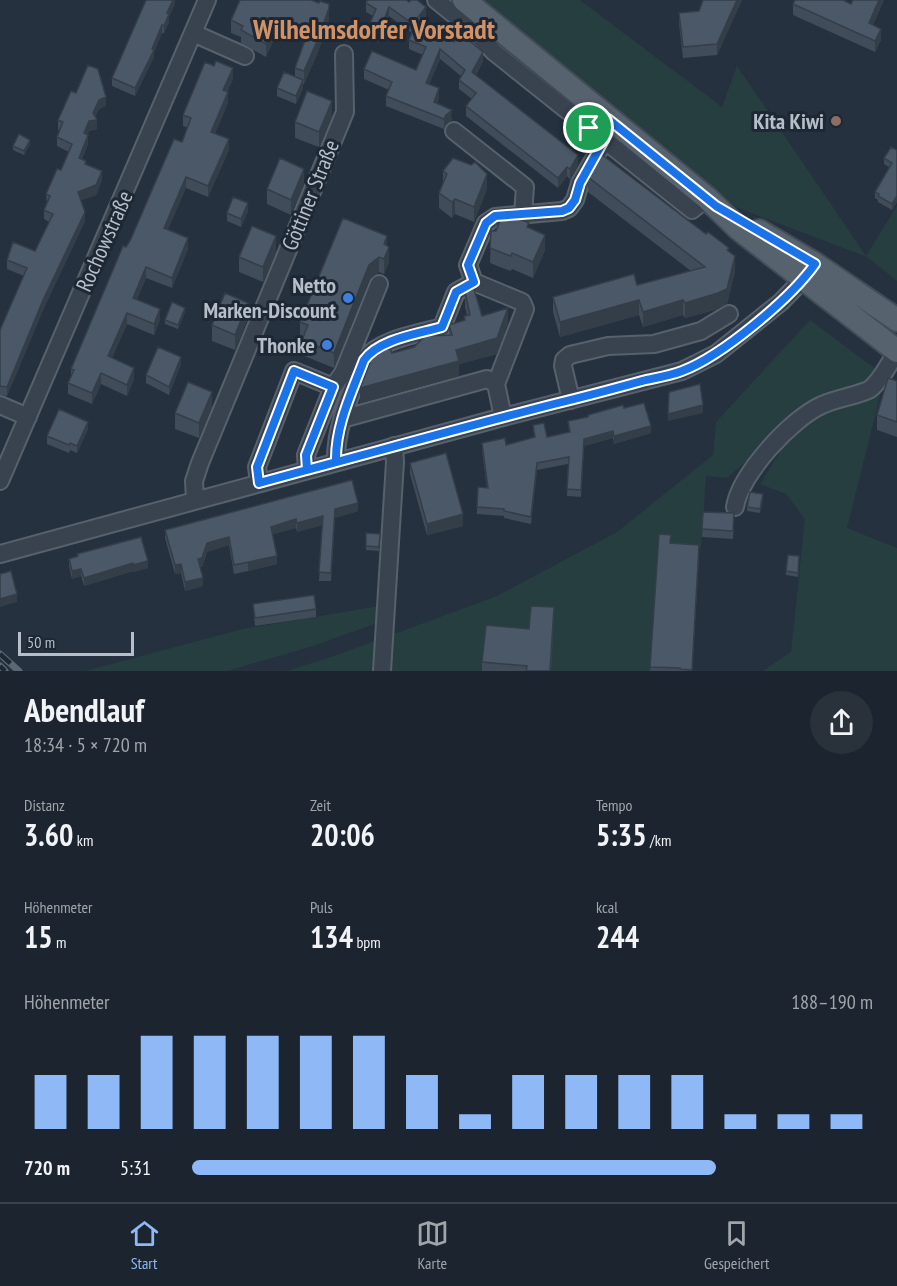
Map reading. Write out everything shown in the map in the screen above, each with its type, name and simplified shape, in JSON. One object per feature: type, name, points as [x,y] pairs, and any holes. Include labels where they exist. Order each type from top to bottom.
[{"type":"main road","points":[[464,0],[479,24],[601,129],[712,202],[739,229],[810,271],[853,289],[897,320]]},
{"type":"main road","points":[[810,271],[838,306],[897,351]]},
{"type":"street","name":"Rochowstraße","points":[[0,481],[207,0]]},
{"type":"street","points":[[436,0],[479,24]]},
{"type":"street","points":[[193,33],[245,56]]},
{"type":"street","name":"Göttiner Straße","points":[[195,500],[194,481],[200,463],[345,112],[344,54]]},
{"type":"street","points":[[503,417],[496,384],[525,309],[522,302],[474,282],[468,265],[472,253],[486,223],[495,216],[562,211],[569,208],[575,200],[601,129]]},
{"type":"street","points":[[454,131],[525,187],[523,214]]},
{"type":"street","points":[[0,554],[394,446],[682,371],[716,354],[781,302],[810,271]]},
{"type":"street","points":[[336,462],[336,447],[342,419],[364,360],[370,351],[381,345],[442,327],[456,292],[474,282]]},
{"type":"street","points":[[307,470],[306,455],[333,387],[343,373],[379,284]]},
{"type":"street","points":[[571,400],[563,366],[564,360],[570,355],[608,346],[654,344],[701,331],[729,314]]},
{"type":"street","points":[[735,507],[737,495],[749,475],[787,428],[819,406],[871,389],[897,351]]},
{"type":"street","points":[[259,483],[257,467],[294,371],[333,387]]},
{"type":"street","points":[[342,419],[487,379],[496,384]]},
{"type":"street","points":[[0,405],[28,417]]},
{"type":"street","points":[[382,671],[395,462],[394,446]]},
{"type":"green space","points":[[480,0],[580,0],[722,107],[737,66],[866,256],[897,206],[897,281],[867,257],[736,207]]},
{"type":"green space","points":[[810,320],[885,376],[847,528],[897,548],[897,671],[763,671],[791,652],[805,519],[786,494],[760,484],[781,450],[763,447],[727,478],[706,476],[701,548],[658,545],[650,671],[287,671],[497,596],[617,532],[713,455],[716,422]]},
{"type":"green space","points":[[380,606],[380,622],[313,646],[227,671],[85,671],[243,629]]},
{"type":"building","points":[[146,0],[173,0],[164,26],[162,25],[152,49],[154,50],[135,88],[112,78]]},
{"type":"building","points":[[240,0],[311,0],[329,4],[318,39],[304,71],[295,68],[309,29],[278,18],[266,44],[241,30],[243,26],[231,20]]},
{"type":"building","points":[[367,0],[406,0],[409,2],[417,0],[426,7],[419,16],[454,42],[460,33],[483,52],[472,72],[578,155],[570,169],[567,167],[558,178],[466,106],[476,93],[459,80],[465,70],[440,49],[426,83],[439,88],[434,102],[452,110],[444,119],[386,96],[392,82],[364,69],[372,51],[416,70],[426,47],[409,40],[418,17],[413,24],[389,7],[379,33],[368,28],[376,9],[366,3]]},
{"type":"building","points":[[703,0],[737,0],[717,44],[683,47],[679,13],[699,11]]},
{"type":"building","points":[[795,0],[843,0],[851,4],[853,0],[879,0],[869,23],[881,29],[875,41],[793,4]]},
{"type":"building","points":[[216,61],[233,68],[223,90],[228,92],[211,132],[229,139],[208,186],[186,177],[164,228],[188,238],[172,278],[146,267],[133,298],[160,309],[154,324],[127,313],[108,356],[134,368],[127,385],[101,373],[92,393],[68,383],[74,370],[71,369],[123,246],[126,247],[130,241],[174,139],[182,142],[191,118],[183,115],[205,62],[214,66]]},
{"type":"building","points":[[88,65],[98,69],[106,97],[99,100],[93,113],[97,120],[89,121],[84,133],[88,135],[79,158],[86,161],[85,164],[102,171],[96,185],[78,192],[85,212],[43,300],[7,387],[0,386],[0,330],[27,268],[7,260],[13,242],[35,251],[53,214],[44,210],[50,196],[46,194],[57,169],[61,170],[72,144],[57,137],[63,122],[58,120],[71,91],[76,93]]},
{"type":"building","points":[[284,72],[303,80],[296,96],[277,88]]},
{"type":"building","points":[[307,91],[332,101],[319,132],[295,122]]},
{"type":"building","points":[[19,134],[30,140],[24,151],[13,146]]},
{"type":"building","points":[[891,147],[897,150],[897,196],[892,204],[875,192],[892,163],[884,158]]},
{"type":"building","points":[[601,154],[706,234],[708,232],[729,248],[727,250],[735,256],[727,289],[685,303],[683,300],[643,312],[639,300],[560,322],[553,297],[634,274],[637,285],[705,267],[588,177]]},
{"type":"building","points":[[280,158],[304,169],[291,200],[267,189]]},
{"type":"building","points":[[453,158],[471,165],[475,162],[487,174],[474,207],[455,199],[452,202],[439,193],[447,174],[443,171]]},
{"type":"building","points":[[233,197],[248,203],[241,219],[227,213]]},
{"type":"building","points":[[503,213],[520,215],[520,219],[529,223],[527,227],[545,235],[533,262],[512,253],[511,256],[490,248],[491,231],[496,231]]},
{"type":"building","points":[[343,218],[387,236],[384,244],[389,247],[384,259],[379,257],[369,265],[334,353],[302,340],[308,325],[300,322]]},
{"type":"building","points":[[252,226],[276,236],[263,267],[239,257]]},
{"type":"building","points":[[474,289],[482,316],[508,308],[497,338],[456,350],[459,361],[360,388],[375,350],[390,349],[392,353],[414,347],[425,336],[452,335],[449,325],[465,320],[464,316],[470,315],[465,292]]},
{"type":"building","points":[[225,293],[248,303],[235,335],[212,325]]},
{"type":"building","points":[[172,302],[185,308],[178,325],[165,320]]},
{"type":"building","points":[[158,347],[181,357],[169,387],[146,375]]},
{"type":"building","points":[[888,378],[897,381],[897,422],[877,415]]},
{"type":"building","points":[[188,382],[212,392],[199,423],[175,413]]},
{"type":"building","points":[[700,384],[703,405],[668,414],[669,392]]},
{"type":"building","points":[[644,403],[651,426],[614,436],[613,431],[584,439],[581,490],[567,489],[569,457],[537,463],[531,517],[504,511],[504,509],[477,507],[478,487],[488,488],[482,443],[505,438],[506,445],[535,437],[533,425],[544,423],[547,437],[570,432],[568,421],[623,405],[624,408]]},
{"type":"building","points":[[59,409],[88,422],[77,446],[47,436]]},
{"type":"building","points":[[446,453],[463,514],[427,524],[410,463]]},
{"type":"building","points":[[352,480],[358,503],[335,509],[331,573],[319,572],[323,516],[297,523],[296,519],[271,527],[277,556],[234,565],[229,537],[207,543],[202,558],[198,559],[203,578],[185,582],[181,564],[175,565],[165,530]]},
{"type":"building","points":[[750,492],[763,494],[760,509],[747,507]]},
{"type":"building","points":[[703,512],[734,513],[733,531],[702,529]]},
{"type":"building","points":[[366,533],[380,534],[379,547],[366,546]]},
{"type":"building","points":[[659,534],[671,535],[670,543],[699,545],[692,670],[650,667]]},
{"type":"building","points":[[141,537],[148,561],[133,565],[133,563],[84,578],[81,569],[72,571],[69,559],[78,556],[77,554]]},
{"type":"building","points":[[788,555],[799,556],[798,573],[786,571]]},
{"type":"building","points":[[11,571],[17,594],[0,599],[0,574]]},
{"type":"building","points":[[314,595],[316,609],[255,618],[253,604]]},
{"type":"building","points":[[531,606],[554,607],[550,671],[526,671],[527,666],[482,662],[486,625],[529,629]]},
{"type":"railway","points":[[0,654],[19,671]]},
{"type":"railway","points":[[0,666],[5,671]]},
{"type":"place","name":"Kita Kiwi","points":[[836,121]]},
{"type":"place","name":"Netto Marken-Discount","points":[[348,298]]},
{"type":"place","name":"Thonke","points":[[327,345]]},
{"type":"district","name":"Wilhelmsdorfer Vorstadt","points":[[374,29]]},
{"type":"route","points":[[589,128],[604,140],[569,208],[562,211],[495,216],[486,223],[468,265],[474,282],[456,292],[442,327],[381,345],[370,351],[364,360],[342,419],[336,447],[336,462],[259,483],[257,467],[294,371],[333,387],[306,455],[307,470],[682,371],[716,354],[781,302],[805,279],[815,264],[716,206],[608,119],[589,128]]}]
